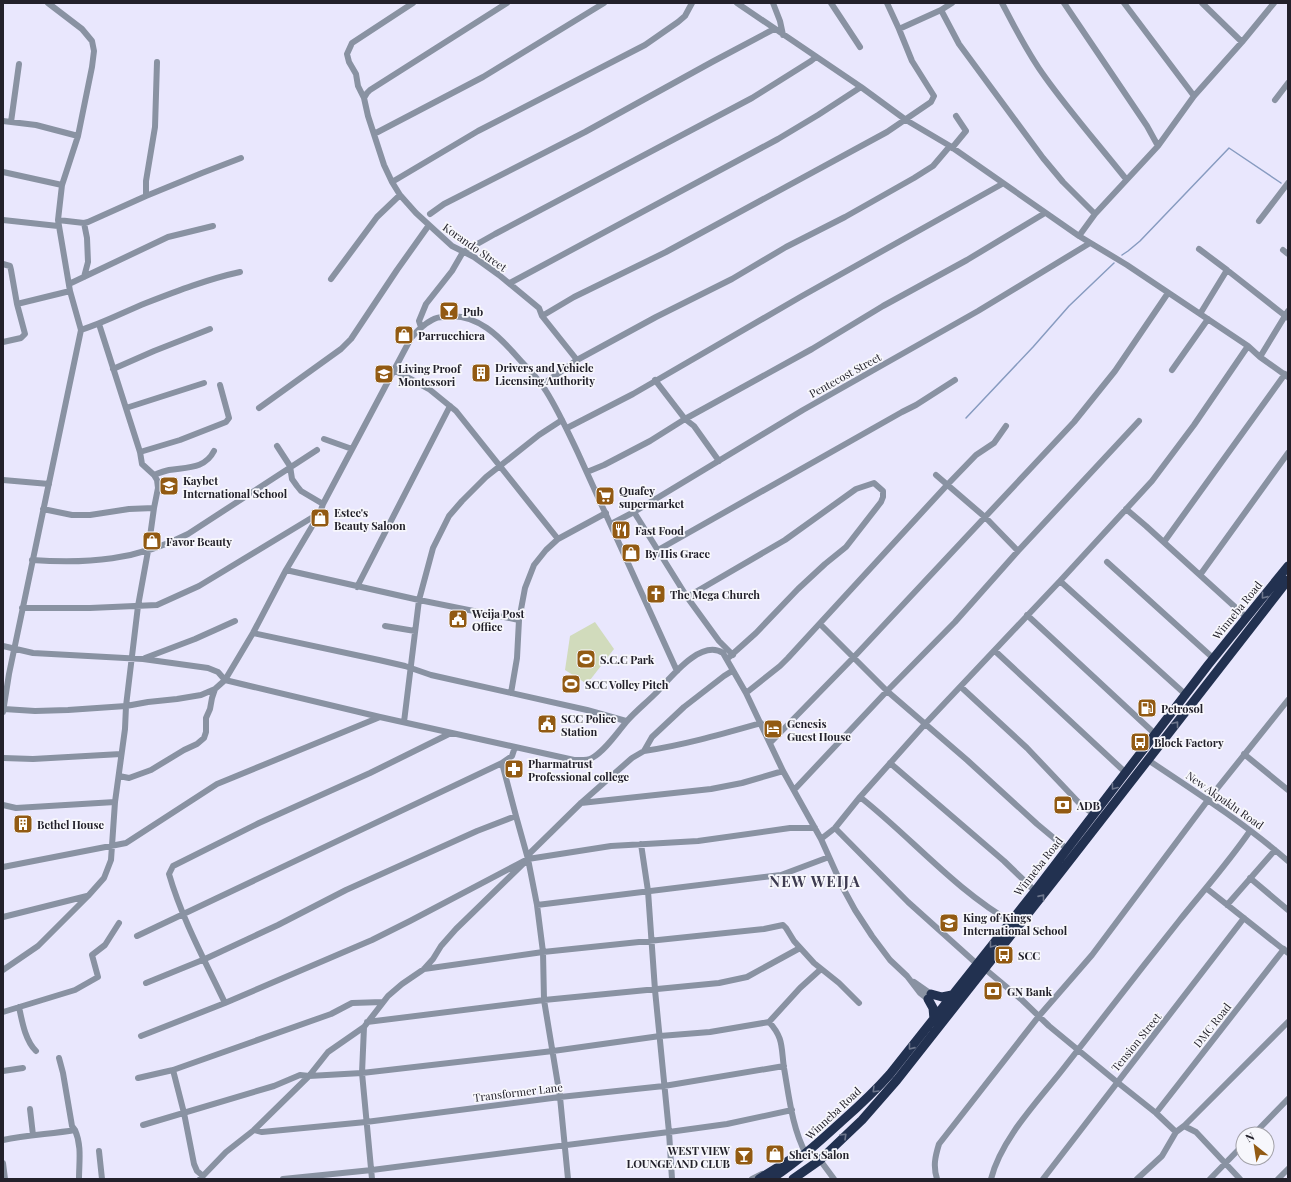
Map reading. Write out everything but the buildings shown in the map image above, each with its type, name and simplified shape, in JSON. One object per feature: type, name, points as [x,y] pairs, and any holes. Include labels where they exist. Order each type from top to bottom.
[{"type":"highway","name":"Winneba Road","points":[[1014,924],[1035,890],[1154,733],[1288,566]]},
{"type":"highway","name":"Winneba Road","points":[[793,1179],[818,1161],[877,1103],[908,1067],[951,1013],[981,967],[1014,924],[1148,760],[1288,580]]},
{"type":"highway","name":"Winneba Road","points":[[771,1179],[806,1154],[877,1089],[952,995],[981,967]]},
{"type":"highway","points":[[934,1019],[930,997],[952,995]]},
{"type":"highway","points":[[901,1060],[908,1067]]},
{"type":"highway","points":[[759,1179],[795,1156],[806,1154]]},
{"type":"highway","points":[[804,1179],[811,1172],[818,1161]]},
{"type":"street","points":[[48,3],[82,29],[92,40],[94,51],[78,136],[62,185],[58,223],[70,292],[81,330],[22,608],[3,711],[68,710],[126,706],[201,695],[215,688],[225,680],[253,632],[286,570],[320,513],[323,504],[411,338],[421,327],[432,319],[451,316],[468,318],[491,331],[505,343],[542,385],[567,428],[677,671]]},
{"type":"street","name":"Korando Street","points":[[413,3],[352,43],[347,54],[349,62],[356,74],[358,86],[364,98],[368,116],[384,165],[400,196],[408,205],[452,246],[474,258],[510,283],[539,308],[542,316],[577,360]]},
{"type":"street","points":[[364,98],[367,93],[395,74],[507,3]]},
{"type":"street","points":[[374,134],[483,77],[562,27],[604,3]]},
{"type":"street","points":[[392,182],[492,124],[645,45],[678,22],[684,16],[692,3]]},
{"type":"street","points":[[737,3],[861,87],[906,120],[951,147],[1044,213],[1248,346],[1260,357],[1286,375],[1164,542]]},
{"type":"street","points":[[773,3],[780,21],[783,35]]},
{"type":"street","points":[[831,3],[860,47]]},
{"type":"street","points":[[542,316],[574,297],[666,252],[887,132],[931,102],[934,96],[912,61],[900,29],[887,3]]},
{"type":"street","points":[[900,29],[941,10],[950,3]]},
{"type":"street","points":[[1002,3],[1022,42],[1044,76],[1126,179]]},
{"type":"street","points":[[1064,3],[1147,126],[1158,146]]},
{"type":"street","points":[[1124,3],[1194,96]]},
{"type":"street","points":[[1202,3],[1242,42]]},
{"type":"street","points":[[1079,236],[1095,214],[1158,146],[1194,96],[1274,3]]},
{"type":"street","points":[[941,10],[960,44],[1043,158],[1063,182],[1095,214]]},
{"type":"street","points":[[430,214],[444,204],[585,132],[774,29]]},
{"type":"street","points":[[421,327],[419,320],[426,304],[452,271],[463,252],[752,98],[816,57]]},
{"type":"street","points":[[146,196],[146,181],[155,127],[157,62]]},
{"type":"street","points":[[11,122],[19,64]]},
{"type":"street","points":[[1275,100],[1288,83]]},
{"type":"street","points":[[510,283],[778,139],[861,87]]},
{"type":"street","points":[[542,385],[577,360],[656,316],[732,279],[786,247],[845,217],[933,166],[966,131],[956,116]]},
{"type":"street","points":[[3,121],[36,125],[78,136]]},
{"type":"street","points":[[3,220],[84,223],[146,196],[241,158]]},
{"type":"street","points":[[3,172],[62,185]]},
{"type":"street","points":[[1259,221],[1288,183]]},
{"type":"street","points":[[567,428],[609,407],[802,296],[1002,184]]},
{"type":"street","points":[[331,279],[377,217],[400,196]]},
{"type":"street","points":[[587,472],[626,454],[685,419],[812,349],[883,306],[967,260],[1044,213]]},
{"type":"street","points":[[84,223],[87,238],[88,262],[84,277]]},
{"type":"street","points":[[259,408],[341,349],[351,339],[429,225]]},
{"type":"street","points":[[69,284],[168,237],[213,226]]},
{"type":"street","name":"Pentecost Street","points":[[610,524],[634,512],[803,410],[978,311],[1090,243]]},
{"type":"street","points":[[1199,249],[1287,315],[1260,357]]},
{"type":"street","points":[[3,264],[10,266],[17,304],[25,334],[21,338],[3,342]]},
{"type":"street","points":[[1200,314],[1227,270]]},
{"type":"street","points":[[81,330],[99,324],[145,303],[211,279],[240,272]]},
{"type":"street","points":[[17,304],[70,292]]},
{"type":"street","points":[[770,743],[986,518],[1074,422],[1103,388],[1168,293]]},
{"type":"street","points":[[1172,370],[1208,319]]},
{"type":"street","points":[[3,970],[38,946],[88,896],[104,878],[111,860],[115,802],[125,729],[126,706],[138,606],[158,488],[157,480],[154,475],[142,464],[140,452],[99,324]]},
{"type":"street","points":[[113,369],[210,329]]},
{"type":"street","points":[[821,839],[835,828],[890,763],[1152,481],[1248,346]]},
{"type":"street","points":[[394,370],[429,389],[463,418],[558,539]]},
{"type":"street","points":[[655,380],[685,419],[694,426],[718,461]]},
{"type":"street","points":[[658,550],[916,405],[955,380]]},
{"type":"street","points":[[126,408],[204,383]]},
{"type":"street","points":[[140,452],[180,440],[226,422],[229,418],[220,386]]},
{"type":"street","points":[[357,587],[450,406]]},
{"type":"street","points":[[404,722],[419,600],[433,548],[449,516],[473,489],[500,466],[539,435],[562,420]]},
{"type":"street","points":[[794,790],[887,691],[955,622],[1018,551],[1139,421]]},
{"type":"street","points":[[746,693],[780,666],[948,484],[976,455],[994,443],[1006,426]]},
{"type":"street","points":[[324,439],[352,449]]},
{"type":"street","points":[[277,446],[290,468],[292,478],[301,491],[323,504]]},
{"type":"street","points":[[32,560],[59,562],[101,560],[148,551],[169,544],[188,534],[317,450]]},
{"type":"street","points":[[154,475],[169,470],[186,469],[207,461],[214,451]]},
{"type":"street","points":[[1200,575],[1288,453]]},
{"type":"street","points":[[936,475],[986,518],[1018,551]]},
{"type":"street","points":[[3,480],[49,484]]},
{"type":"street","points":[[687,597],[785,540],[856,489],[874,483],[883,491],[881,502],[852,540],[798,589],[756,633],[727,659]]},
{"type":"street","points":[[43,509],[72,515],[90,515],[129,509],[154,508]]},
{"type":"street","points":[[1126,509],[1246,617]]},
{"type":"street","points":[[634,512],[687,597],[719,641],[732,655]]},
{"type":"street","points":[[22,608],[90,608],[158,605],[199,586],[320,513]]},
{"type":"street","points":[[511,693],[517,658],[519,620],[525,588],[531,571],[541,556],[558,539],[606,513]]},
{"type":"street","points":[[1107,562],[1214,658]]},
{"type":"street","points":[[286,570],[357,587],[519,620]]},
{"type":"street","points":[[1060,581],[1185,694]]},
{"type":"street","points":[[1027,616],[1154,733]]},
{"type":"street","points":[[143,659],[195,639],[235,621]]},
{"type":"street","points":[[820,624],[887,691],[1067,849]]},
{"type":"street","points":[[385,626],[415,631]]},
{"type":"street","points":[[253,632],[379,660],[431,676],[587,710],[626,721]]},
{"type":"street","points":[[3,646],[33,653],[132,658],[208,668],[218,672],[225,680],[380,717],[574,760],[592,758],[601,751],[626,721],[693,657],[710,649],[719,650],[727,659],[732,671],[746,693],[783,771],[821,839],[843,888],[868,930],[890,960],[920,992],[930,997],[951,1013]]},
{"type":"street","points":[[995,651],[1125,772]]},
{"type":"street","points":[[644,751],[652,737],[684,707],[732,671]]},
{"type":"street","points":[[961,687],[1027,748],[1082,806],[1094,814]]},
{"type":"street","points":[[119,776],[129,778],[151,770],[197,744],[204,738],[206,732],[206,718],[210,709],[215,688]]},
{"type":"street","points":[[937,1179],[934,1169],[934,1158],[939,1144],[1039,1016],[1092,955],[1208,800],[1288,700]]},
{"type":"street","points":[[3,867],[126,843],[217,784],[380,717]]},
{"type":"street","points":[[173,1070],[184,1113],[194,1164],[201,1177],[226,1152],[254,1130],[309,1076],[328,1052],[365,1024],[383,1002],[402,984],[424,969],[456,929],[528,859],[530,853],[581,803],[632,758],[644,751],[673,747],[709,739],[761,723]]},
{"type":"street","points":[[225,1003],[184,914],[169,874],[173,866],[260,823],[370,773],[451,733]]},
{"type":"street","points":[[137,936],[502,763],[512,756],[515,747]]},
{"type":"street","points":[[3,758],[33,759],[121,754]]},
{"type":"street","points":[[1244,754],[1288,790]]},
{"type":"street","name":"New Akpaklu Road","points":[[1148,760],[1208,800],[1265,841],[1288,861]]},
{"type":"street","points":[[502,763],[528,859],[537,905],[543,952],[544,1000],[560,1097],[568,1179]]},
{"type":"street","points":[[890,763],[1004,861],[1035,890]]},
{"type":"street","points":[[581,803],[711,789],[742,783],[783,771]]},
{"type":"street","points":[[860,798],[892,823],[965,891],[1014,924]]},
{"type":"street","points":[[3,805],[16,808],[115,802]]},
{"type":"street","points":[[146,983],[205,960],[346,890],[477,831],[516,816]]},
{"type":"street","points":[[141,1036],[225,1003],[372,940],[528,859],[611,846],[698,841],[790,828],[815,828]]},
{"type":"street","points":[[835,828],[908,902],[981,967],[1022,1000],[1049,1026],[1156,1113],[1176,1132]]},
{"type":"street","points":[[991,1179],[995,1165],[1002,1150],[1078,1050],[1206,888],[1231,859],[1250,831]]},
{"type":"street","points":[[641,844],[648,891],[655,990],[669,1132],[672,1179]]},
{"type":"street","points":[[1227,905],[1275,850]]},
{"type":"street","points":[[537,905],[781,876],[829,857]]},
{"type":"street","points":[[1250,878],[1288,910]]},
{"type":"street","points":[[1206,888],[1286,951]]},
{"type":"street","points":[[3,917],[88,896]]},
{"type":"street","name":"Tension Street","points":[[1043,1179],[1116,1082],[1244,918]]},
{"type":"street","points":[[3,1012],[75,990],[98,977],[92,955],[106,945],[120,923]]},
{"type":"street","points":[[424,969],[543,952],[783,926],[800,948],[859,1003]]},
{"type":"street","points":[[365,1024],[544,1000],[719,983],[747,977],[800,948]]},
{"type":"street","name":"DMC Road","points":[[1156,1113],[1286,951]]},
{"type":"street","points":[[143,1125],[274,1086],[300,1075],[309,1076],[362,1073],[553,1051],[660,1036],[710,1032],[770,1022],[800,988],[821,969]]},
{"type":"street","points":[[138,1078],[173,1070],[331,1014],[352,1003],[383,1002]]},
{"type":"street","points":[[19,1007],[25,1032],[36,1051]]},
{"type":"street","points":[[770,1022],[777,1030],[780,1037],[792,1110],[800,1142],[806,1154]]},
{"type":"street","points":[[1137,1179],[1162,1156],[1176,1132],[1184,1126],[1288,1022]]},
{"type":"street","points":[[365,1024],[362,1073],[372,1179]]},
{"type":"street","points":[[59,1058],[72,1126],[78,1137],[80,1157],[79,1179]]},
{"type":"street","name":"Transformer Lane","points":[[254,1130],[262,1132],[366,1122],[560,1097],[664,1086],[784,1066]]},
{"type":"street","points":[[3,1071],[23,1068]]},
{"type":"street","points":[[1262,1126],[1288,1099]]},
{"type":"street","points":[[30,1109],[33,1135]]},
{"type":"street","points":[[283,1179],[372,1170],[669,1132],[727,1124],[792,1110]]},
{"type":"street","points":[[1184,1126],[1196,1132],[1240,1179]]},
{"type":"street","points":[[3,1140],[74,1130]]},
{"type":"street","points":[[99,1151],[102,1179]]},
{"type":"street","points":[[1210,1179],[1235,1153]]},
{"type":"street","points":[[818,1161],[834,1179]]},
{"type":"street","points":[[3,1164],[5,1179]]},
{"type":"street","points":[[752,1179],[776,1166],[779,1166]]},
{"type":"street","points":[[1278,1179],[1288,1169]]},
{"type":"green space","name":"S.C.C Park","points":[[595,622],[614,649],[587,684],[565,670],[570,636]]},
{"type":"waterway","points":[[1122,255],[1140,241],[1229,148],[1281,183]]},
{"type":"waterway","points":[[966,418],[1033,347],[1069,306],[1114,263]]},
{"type":"place","name":"Pub","points":[[449,311]]},
{"type":"place","name":"Parrucchiera","points":[[404,335]]},
{"type":"place","name":"Drivers and Vehicle Licensing Authority","points":[[481,373]]},
{"type":"place","name":"Living Proof Montessori","points":[[384,374]]},
{"type":"place","name":"Kaybet International School","points":[[169,486]]},
{"type":"place","name":"Quafey supermarket","points":[[605,496]]},
{"type":"place","name":"Estee's Beauty Saloon","points":[[320,518]]},
{"type":"place","name":"Fast Food","points":[[621,530]]},
{"type":"place","name":"Favor Beauty","points":[[152,541]]},
{"type":"place","name":"By His Grace","points":[[631,553]]},
{"type":"place","name":"The Mega Church","points":[[656,594]]},
{"type":"place","name":"Weija Post Office","points":[[458,619]]},
{"type":"place","name":"S.C.C Park","points":[[586,659]]},
{"type":"place","name":"SCC Volley Pitch","points":[[571,684]]},
{"type":"place","name":"Petrosol","points":[[1147,708]]},
{"type":"place","name":"SCC Police Station","points":[[547,724]]},
{"type":"place","name":"Genesis Guest House","points":[[773,729]]},
{"type":"place","name":"Block Factory","points":[[1140,742]]},
{"type":"place","name":"Pharmatrust Professional college","points":[[514,769]]},
{"type":"place","name":"ADB","points":[[1063,805]]},
{"type":"place","name":"Bethel House","points":[[23,824]]},
{"type":"place","name":"King of Kings International School","points":[[949,923]]},
{"type":"place","name":"SCC","points":[[1004,955]]},
{"type":"place","name":"GN Bank","points":[[993,991]]},
{"type":"place","name":"Shei's Salon","points":[[775,1154]]},
{"type":"place","name":"WEST VIEW LOUNGE AND CLUB","points":[[744,1156]]},
{"type":"district","name":"NEW WEIJA","points":[[815,881]]}]
